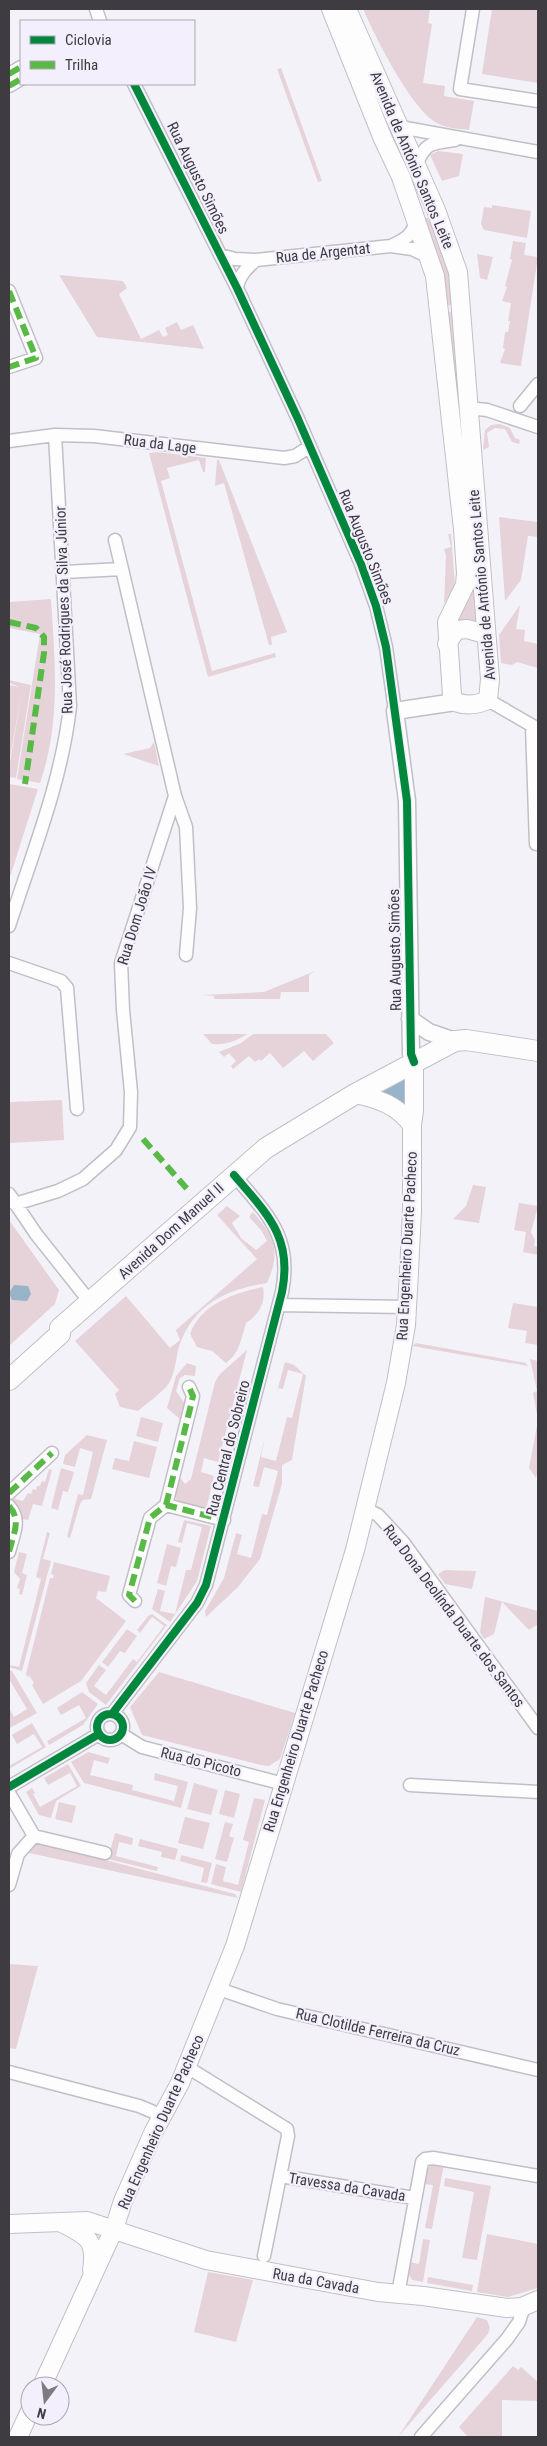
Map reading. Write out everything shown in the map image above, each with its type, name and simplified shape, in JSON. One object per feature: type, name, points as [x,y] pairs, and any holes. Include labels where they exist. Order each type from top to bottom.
[{"type":"main road","name":"Avenida de António Santos Leite","points":[[331,9],[383,139],[401,177],[435,276],[466,579],[447,622],[447,644],[452,695],[455,702],[469,704],[488,700],[490,679],[458,272],[442,225],[417,164],[347,9]]},
{"type":"main road","points":[[383,139],[391,129],[400,127]]},
{"type":"main road","points":[[401,177],[410,176],[417,164]]},
{"type":"main road","points":[[450,411],[460,414],[466,412],[468,408]]},
{"type":"main road","points":[[447,644],[456,630],[467,629],[485,634]]},
{"type":"main road","points":[[454,1041],[466,1040],[538,1051]]},
{"type":"main road","name":"Avenida Dom Manuel II","points":[[9,1380],[60,1334],[60,1328],[234,1175],[281,1137],[355,1094],[454,1041]]},
{"type":"main road","name":"Rua Engenheiro Duarte Pacheco","points":[[47,2376],[114,2229],[127,2193],[187,2067],[235,1946],[366,1510],[396,1382],[407,1307],[412,1211],[414,1062]]},
{"type":"main road","points":[[355,1094],[392,1106],[404,1114],[412,1125]]},
{"type":"main road","name":"Avenida Dom Manuel II","points":[[9,1366],[53,1326],[60,1328]]},
{"type":"main road","name":"Rua da Cavada","points":[[9,2224],[87,2221],[218,2263],[398,2294],[499,2308],[531,2303]]},
{"type":"main road","points":[[59,2222],[79,2232],[91,2242],[94,2256],[90,2281]]},
{"type":"street","points":[[473,9],[460,89],[538,101]]},
{"type":"street","points":[[9,74],[20,68]]},
{"type":"street","points":[[9,86],[20,80]]},
{"type":"street","name":"Rua Augusto Simões","points":[[135,85],[237,288],[362,564],[376,606],[386,647],[407,801],[410,1054],[414,1062]]},
{"type":"street","points":[[400,127],[538,152]]},
{"type":"street","points":[[417,164],[422,151],[432,143],[460,139]]},
{"type":"street","name":"Rua de Argentat","points":[[391,246],[409,237],[416,219]]},
{"type":"street","name":"Rua de Argentat","points":[[220,255],[235,259],[256,260],[391,246],[412,249],[429,257]]},
{"type":"street","name":"Rua de Argentat","points":[[237,288],[238,280],[246,268],[256,260]]},
{"type":"street","points":[[9,291],[36,358],[9,367]]},
{"type":"street","points":[[520,406],[538,384]]},
{"type":"street","points":[[468,408],[487,410],[538,427]]},
{"type":"street","name":"Rua da Lage","points":[[9,441],[55,435],[94,436],[284,458],[294,456],[309,446]]},
{"type":"street","name":"Rua José Rodrigues da Silva Júnior","points":[[9,926],[54,786],[68,728],[70,684],[55,435]]},
{"type":"street","points":[[115,540],[175,796],[186,827],[190,908],[186,955]]},
{"type":"street","points":[[64,572],[122,569]]},
{"type":"street","points":[[488,700],[535,728],[536,844],[538,844]]},
{"type":"street","points":[[395,711],[455,702]]},
{"type":"street","name":"Rua Dom João IV","points":[[12,1199],[58,1191],[84,1179],[108,1158],[128,1134],[131,1092],[123,1010],[121,962],[175,796]]},
{"type":"street","points":[[9,964],[61,981],[67,988],[77,1109]]},
{"type":"street","points":[[410,1019],[429,1032],[454,1041]]},
{"type":"street","name":"Rua Central do Sobreiro","points":[[112,1714],[200,1598],[210,1573],[279,1304],[286,1271],[282,1240],[266,1212],[234,1175]]},
{"type":"street","points":[[12,1199],[36,1234],[90,1302]]},
{"type":"street","points":[[279,1304],[407,1307]]},
{"type":"street","points":[[134,1601],[129,1595],[150,1518],[166,1505],[193,1396],[189,1387]]},
{"type":"street","points":[[9,1493],[52,1453]]},
{"type":"street","points":[[166,1505],[224,1520]]},
{"type":"street","points":[[9,1506],[15,1512],[17,1522],[9,1552]]},
{"type":"street","name":"Rua Dona Deolínda Duarte dos Santos","points":[[366,1510],[378,1515],[403,1542],[538,1728]]},
{"type":"street","points":[[112,1714],[122,1722],[121,1734],[110,1740],[99,1734],[98,1722],[103,1716],[112,1714]]},
{"type":"street","points":[[9,1787],[99,1734]]},
{"type":"street","name":"Rua do Picoto","points":[[121,1734],[142,1747],[284,1784]]},
{"type":"street","points":[[410,1785],[538,1792]]},
{"type":"street","points":[[9,1793],[34,1836],[105,1853]]},
{"type":"street","points":[[9,1885],[18,1854],[34,1836]]},
{"type":"street","name":"Rua Clotilde Ferreira da Cruz","points":[[219,1989],[277,2009],[538,2070]]},
{"type":"street","name":"Rua da Cavada","points":[[187,2067],[287,2129],[264,2256]]},
{"type":"street","points":[[9,2072],[139,2106],[163,2116]]},
{"type":"street","points":[[398,2294],[422,2162],[428,2158],[538,2176]]},
{"type":"street","name":"Travessa da Cavada","points":[[280,2176],[414,2198]]},
{"type":"street","points":[[421,2437],[507,2339],[531,2303]]},
{"type":"shaded area","points":[[363,9],[430,9],[428,23],[432,24],[423,83],[445,86],[444,96],[474,101],[469,130],[443,126],[425,113],[394,70]]},
{"type":"shaded area","points":[[492,9],[538,9],[538,83],[482,74]]},
{"type":"shaded area","points":[[281,68],[322,181],[318,182],[277,69]]},
{"type":"shaded area","points":[[438,151],[463,154],[459,176],[442,181],[430,155]]},
{"type":"shaded area","points":[[492,205],[531,211],[527,238],[484,230],[481,224],[484,207],[492,208]]},
{"type":"shaded area","points":[[435,215],[457,304],[443,306],[421,220]]},
{"type":"shaded area","points":[[513,241],[526,243],[524,255],[538,257],[521,366],[500,363],[505,349],[503,348],[505,332],[508,332],[510,321],[508,321],[511,303],[502,301],[507,287],[505,286],[512,260],[510,259]]},
{"type":"shaded area","points":[[477,254],[493,257],[487,280],[480,278]]},
{"type":"shaded area","points":[[59,275],[123,281],[127,288],[119,294],[141,339],[159,330],[163,337],[168,335],[165,328],[177,322],[181,330],[193,325],[204,349],[97,337]]},
{"type":"shaded area","points":[[458,311],[461,408],[459,408],[444,313]]},
{"type":"shaded area","points":[[500,424],[510,428],[515,438],[520,440],[519,444],[512,442],[505,429],[495,428],[487,433],[489,447],[483,450],[485,430],[491,425]]},
{"type":"shaded area","points":[[157,452],[206,458],[205,472],[203,472],[199,460],[167,468],[170,478],[161,481],[212,671],[275,653],[276,657],[208,677],[149,453]]},
{"type":"shaded area","points":[[217,460],[219,460],[287,632],[271,637],[272,645],[269,645],[224,483],[215,486]]},
{"type":"shaded area","points":[[499,517],[538,522],[538,537],[528,536],[521,580],[505,601]]},
{"type":"shaded area","points":[[448,534],[451,534],[455,585],[444,604],[446,556],[444,549],[451,547]]},
{"type":"shaded area","points":[[468,539],[479,622],[455,625]]},
{"type":"shaded area","points":[[51,599],[55,669],[54,715],[47,760],[40,783],[17,779],[40,634],[9,628],[9,602]]},
{"type":"shaded area","points":[[520,605],[516,629],[525,630],[524,641],[538,644],[538,668],[517,662],[512,665],[501,663],[499,635]]},
{"type":"shaded area","points":[[9,680],[31,685],[16,778],[9,777],[9,768],[22,691],[9,763],[9,685],[20,687],[9,683]]},
{"type":"shaded area","points":[[154,742],[159,766],[123,754],[150,748]]},
{"type":"shaded area","points":[[9,784],[38,789],[9,880]]},
{"type":"shaded area","points":[[315,971],[309,975],[309,992],[281,992],[280,999],[214,999],[214,996],[202,995],[264,992]]},
{"type":"shaded area","points":[[203,1034],[247,1034],[231,1042],[212,1044]]},
{"type":"shaded area","points":[[253,1034],[326,1034],[334,1043],[313,1061],[304,1051],[283,1068],[270,1053],[261,1061],[259,1059],[255,1062],[249,1056],[233,1069],[231,1066],[236,1061],[229,1053],[224,1057],[219,1052],[241,1043]]},
{"type":"shaded area","points":[[62,1100],[64,1140],[9,1143],[9,1102]]},
{"type":"shaded area","points":[[473,1185],[486,1187],[479,1223],[453,1219],[466,1206]]},
{"type":"shaded area","points":[[519,1203],[538,1206],[531,1232],[535,1240],[534,1246],[538,1247],[538,1255],[523,1252],[526,1232],[514,1230]]},
{"type":"shaded area","points":[[227,1206],[240,1216],[232,1223],[241,1238],[256,1250],[267,1241],[261,1230],[249,1217],[253,1212],[271,1237],[275,1254],[267,1283],[237,1290],[211,1303],[201,1311],[191,1322],[184,1335],[178,1350],[173,1374],[167,1386],[138,1411],[120,1407],[115,1394],[119,1390],[75,1341],[126,1296],[170,1348],[180,1340],[176,1330],[257,1259],[217,1215]]},
{"type":"shaded area","points":[[9,1220],[59,1290],[55,1304],[9,1346]]},
{"type":"shaded area","points":[[263,1287],[264,1293],[260,1308],[255,1316],[246,1323],[239,1345],[231,1359],[226,1363],[212,1351],[197,1347],[190,1334],[202,1315],[210,1308],[230,1297]]},
{"type":"shaded area","points":[[513,1303],[538,1307],[538,1345],[525,1343],[527,1331],[508,1328]]},
{"type":"shaded area","points":[[416,1343],[526,1363],[528,1366],[412,1346]]},
{"type":"shaded area","points":[[247,1350],[218,1462],[204,1458],[201,1472],[214,1476],[206,1510],[178,1502],[174,1495],[178,1475],[185,1484],[191,1479],[215,1382],[220,1374]]},
{"type":"shaded area","points":[[530,1359],[538,1361],[538,1420],[533,1393],[537,1391]]},
{"type":"shaded area","points":[[285,1362],[294,1365],[306,1376],[292,1460],[282,1465],[282,1484],[260,1559],[238,1587],[206,1617],[205,1611],[224,1578],[236,1533],[242,1535],[237,1554],[251,1558],[262,1514],[267,1515],[278,1471],[264,1467],[259,1487],[253,1486],[265,1437],[261,1457],[276,1461],[287,1417],[292,1418],[303,1374],[288,1370],[283,1389],[278,1388]]},
{"type":"shaded area","points":[[187,1363],[196,1366],[195,1376],[185,1375],[180,1378],[176,1391],[185,1404],[181,1420],[167,1408],[176,1376]]},
{"type":"shaded area","points":[[141,1417],[163,1423],[158,1442],[136,1436]]},
{"type":"shaded area","points":[[538,1420],[538,1468],[536,1478],[529,1468]]},
{"type":"shaded area","points":[[87,1435],[107,1440],[91,1499],[83,1500],[80,1504],[70,1538],[67,1537],[78,1494],[83,1495],[93,1452],[80,1448],[75,1467],[63,1464],[65,1455]]},
{"type":"shaded area","points":[[134,1441],[157,1447],[149,1478],[112,1469],[115,1458],[129,1461]]},
{"type":"shaded area","points":[[61,1468],[74,1472],[68,1492],[63,1491],[58,1510],[51,1508]]},
{"type":"shaded area","points":[[49,1469],[52,1470],[42,1506],[33,1504],[28,1520],[21,1519],[11,1506],[13,1498],[23,1501],[28,1493],[31,1494],[33,1489],[36,1490],[42,1481],[45,1482]]},
{"type":"shaded area","points":[[184,1520],[211,1526],[197,1581],[170,1622],[152,1609],[158,1589],[165,1591],[160,1611],[175,1614],[186,1570],[191,1570],[202,1527],[187,1523],[182,1543],[178,1542]]},
{"type":"shaded area","points":[[47,1532],[50,1533],[43,1559],[51,1561],[22,1671],[9,1667],[9,1665],[19,1667],[41,1579],[36,1577]]},
{"type":"shaded area","points":[[167,1544],[181,1548],[176,1567],[171,1566],[166,1586],[157,1583]]},
{"type":"shaded area","points":[[19,1552],[27,1554],[22,1573],[27,1575],[22,1595],[19,1594],[20,1589],[17,1588],[20,1579],[14,1572]]},
{"type":"shaded area","points":[[54,1562],[110,1576],[106,1592],[98,1591],[96,1598],[126,1621],[81,1681],[43,1704],[32,1685],[34,1683],[29,1675],[28,1678],[26,1674],[50,1578],[53,1578],[54,1575],[51,1574]]},
{"type":"shaded area","points":[[445,1570],[476,1571],[472,1589],[445,1584],[438,1574]]},
{"type":"shaded area","points":[[485,1597],[538,1611],[538,1624],[529,1630],[502,1602],[494,1634],[484,1639],[480,1632]]},
{"type":"shaded area","points":[[152,1614],[167,1625],[106,1705],[89,1692],[86,1683],[99,1665],[106,1670],[94,1686],[106,1695],[133,1659],[137,1662],[164,1626],[152,1617],[140,1633],[137,1630],[148,1616]]},
{"type":"shaded area","points":[[127,1629],[137,1636],[125,1653],[120,1651],[108,1667],[102,1662]]},
{"type":"shaded area","points":[[9,1670],[12,1671],[37,1713],[10,1728],[9,1708],[14,1717],[27,1709],[9,1679]]},
{"type":"shaded area","points":[[159,1672],[295,1713],[280,1759],[269,1766],[261,1765],[142,1735],[130,1707]]},
{"type":"shaded area","points":[[82,1692],[98,1704],[83,1725],[49,1745],[47,1741],[86,1718],[79,1705],[61,1715],[57,1708]]},
{"type":"shaded area","points":[[32,1723],[46,1747],[9,1769],[9,1766],[42,1747],[34,1734],[17,1744],[12,1735]]},
{"type":"shaded area","points":[[88,1752],[110,1758],[108,1764],[94,1760],[90,1775],[133,1785],[132,1790],[174,1801],[178,1786],[154,1780],[155,1773],[188,1782],[181,1808],[84,1783],[71,1762]]},
{"type":"shaded area","points":[[68,1764],[81,1786],[56,1801],[51,1818],[39,1815],[26,1792],[32,1788],[40,1807],[77,1786],[70,1773],[48,1785],[44,1778]]},
{"type":"shaded area","points":[[194,1783],[218,1790],[211,1815],[187,1809]]},
{"type":"shaded area","points":[[225,1790],[240,1794],[234,1818],[219,1814]]},
{"type":"shaded area","points":[[254,1798],[265,1800],[241,1892],[211,1884],[216,1864],[226,1867],[223,1881],[238,1885],[249,1842],[243,1840]]},
{"type":"shaded area","points":[[59,1802],[76,1806],[72,1823],[55,1819]]},
{"type":"shaded area","points":[[185,1817],[210,1823],[203,1849],[178,1843]]},
{"type":"shaded area","points":[[225,1822],[233,1824],[229,1836],[234,1838],[227,1862],[215,1859]]},
{"type":"shaded area","points":[[115,1833],[133,1838],[132,1845],[119,1842],[116,1856],[158,1867],[157,1871],[108,1859]]},
{"type":"shaded area","points":[[140,1839],[178,1849],[175,1860],[161,1857],[162,1852],[138,1846]]},
{"type":"shaded area","points":[[37,1842],[235,1894],[238,1898],[29,1853]]},
{"type":"shaded area","points":[[181,1855],[212,1863],[207,1883],[201,1882],[204,1868],[180,1861]]},
{"type":"shaded area","points":[[9,1964],[38,1966],[16,2049],[9,2048]]},
{"type":"shaded area","points":[[430,2163],[444,2164],[432,2229],[425,2228],[433,2185],[424,2184]]},
{"type":"shaded area","points":[[445,2178],[491,2186],[477,2260],[462,2258],[474,2192],[444,2186]]},
{"type":"shaded area","points":[[487,2234],[538,2244],[538,2288],[508,2297],[477,2292]]},
{"type":"shaded area","points":[[423,2239],[430,2240],[423,2282],[412,2280],[408,2273],[409,2262],[419,2264]]},
{"type":"shaded area","points":[[208,2272],[253,2280],[236,2342],[194,2332]]},
{"type":"shaded area","points":[[428,2277],[473,2285],[472,2291],[427,2283]]},
{"type":"shaded area","points":[[477,2317],[487,2320],[490,2328],[488,2334],[398,2437]]},
{"type":"shaded area","points":[[513,2366],[518,2370],[521,2367],[538,2382],[538,2401],[502,2400],[502,2437],[468,2437],[459,2427]]},
{"type":"water","points":[[409,1072],[410,1111],[377,1090]]},
{"type":"water","points":[[14,1285],[28,1286],[31,1294],[27,1301],[12,1300],[9,1293]]},
{"type":"marked path","points":[[9,74],[20,68]]},
{"type":"marked path","points":[[9,86],[20,80]]},
{"type":"marked path","points":[[9,291],[36,358],[9,367]]},
{"type":"marked path","points":[[9,622],[36,628],[44,637],[44,653],[25,784]]},
{"type":"marked path","points":[[143,1139],[189,1191]]},
{"type":"marked path","points":[[166,1505],[193,1396],[189,1387]]},
{"type":"marked path","points":[[9,1493],[52,1453]]},
{"type":"marked path","points":[[135,1601],[129,1595],[150,1518],[166,1505],[224,1520]]},
{"type":"marked path","points":[[9,1506],[13,1511],[16,1522],[9,1552]]},
{"type":"cycle path","points":[[135,85],[237,288],[298,419],[361,564],[376,606],[386,647],[407,801],[411,1054],[414,1062]]},
{"type":"cycle path","points":[[112,1714],[197,1603],[206,1585],[282,1292],[284,1256],[280,1241],[267,1215],[234,1175]]},
{"type":"cycle path","points":[[110,1714],[119,1718],[123,1727],[119,1736],[110,1740],[101,1736],[97,1727],[101,1718],[110,1714]]},
{"type":"cycle path","points":[[9,1787],[99,1734]]}]
